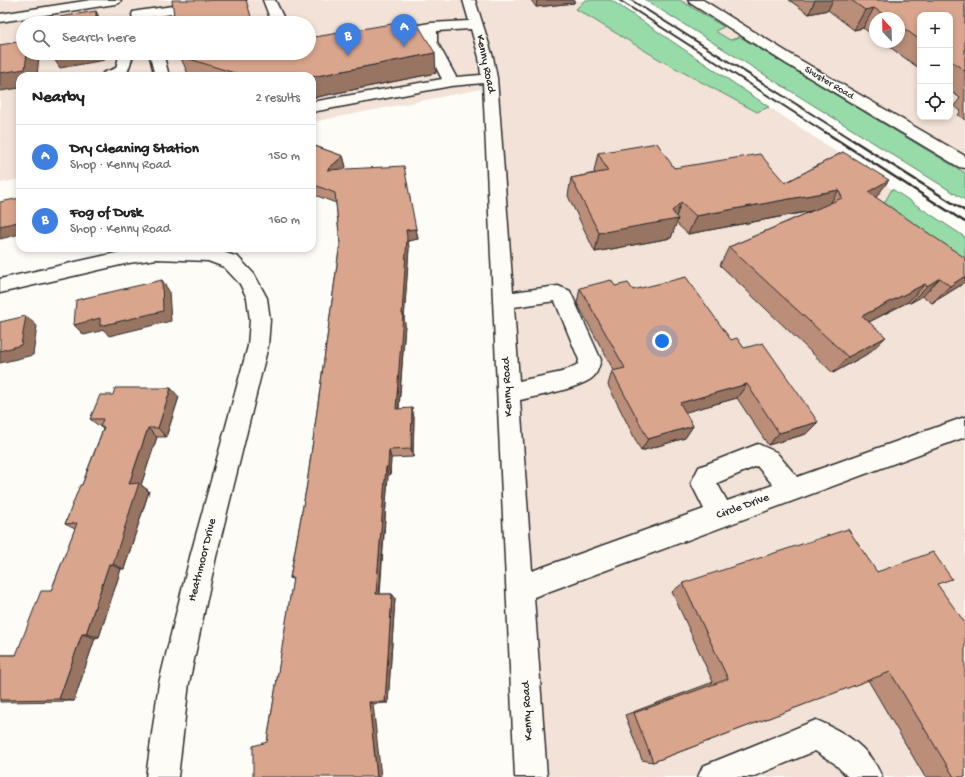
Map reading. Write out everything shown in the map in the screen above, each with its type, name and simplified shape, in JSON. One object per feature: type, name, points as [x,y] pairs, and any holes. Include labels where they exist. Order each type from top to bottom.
[{"type":"street","points":[[0,18],[115,0]]},
{"type":"street","points":[[137,14],[240,0]]},
{"type":"street","points":[[269,0],[276,16]]},
{"type":"street","name":"Kenny Road","points":[[469,0],[486,57],[490,78],[531,777]]},
{"type":"street","name":"Shuster Road","points":[[694,0],[790,60],[965,163]]},
{"type":"street","points":[[375,36],[430,27],[476,25]]},
{"type":"street","points":[[430,27],[430,42],[451,82]]},
{"type":"street","points":[[117,72],[122,70],[125,60]]},
{"type":"street","points":[[158,60],[161,72]]},
{"type":"street","points":[[316,106],[451,82],[490,78]]},
{"type":"street","name":"Heathmoor Drive","points":[[0,286],[130,256],[157,252],[183,252],[209,254],[230,262],[247,279],[257,298],[260,320],[258,346],[203,557],[174,683],[162,777]]},
{"type":"street","points":[[503,301],[558,293],[563,296],[590,360],[587,369],[577,375],[564,380],[508,393]]},
{"type":"street","name":"Circle Drive","points":[[521,588],[965,427]]},
{"type":"street","points":[[721,515],[703,483],[708,474],[758,455],[768,460],[792,489]]},
{"type":"street","points":[[714,777],[816,735],[833,742],[838,746],[859,764],[866,777]]},
{"type":"shaded area","points":[[0,0],[585,0],[576,9],[662,61],[757,112],[769,107],[892,189],[883,205],[965,260],[965,777],[534,777],[492,87],[316,121],[316,72],[16,72],[16,180],[0,183]]},
{"type":"shaded area","points":[[680,0],[965,0],[965,173],[740,37],[730,40],[714,31],[724,27]]},
{"type":"green space","points":[[585,0],[611,0],[769,107],[757,112],[662,61],[576,9]]},
{"type":"green space","points":[[645,0],[680,0],[724,27],[715,31],[730,40],[740,37],[965,173],[965,200]]},
{"type":"green space","points":[[892,189],[965,237],[965,260],[883,205]]},
{"type":"building","points":[[172,0],[246,0],[251,16],[174,16]]},
{"type":"building","points":[[851,0],[965,0],[965,71],[953,62],[953,12],[917,12],[917,38],[905,29],[905,12],[880,12],[874,8],[865,10]]},
{"type":"building","points":[[96,11],[96,16],[65,16]]},
{"type":"building","points":[[415,20],[435,53],[316,76],[316,72],[231,72],[193,60],[316,60],[316,37]]},
{"type":"building","points":[[16,42],[16,60],[26,60],[25,69],[0,73],[0,45]]},
{"type":"building","points":[[657,143],[674,168],[760,154],[785,183],[843,152],[889,180],[868,192],[965,258],[965,276],[950,286],[940,278],[927,286],[925,284],[862,316],[886,337],[848,357],[729,247],[842,198],[839,190],[696,216],[681,202],[672,211],[678,219],[599,233],[571,178],[608,171],[598,153]]},
{"type":"building","points":[[316,146],[343,156],[327,170],[404,166],[416,229],[406,230],[407,237],[403,314],[396,409],[412,408],[411,449],[389,450],[388,467],[386,467],[376,594],[392,594],[385,702],[369,702],[377,777],[253,777],[253,746],[267,742],[293,578],[290,578],[307,484],[340,243],[335,193],[316,186]]},
{"type":"building","points":[[16,199],[16,222],[0,226],[0,202]]},
{"type":"building","points":[[686,277],[731,340],[737,338],[744,348],[763,343],[818,422],[779,433],[747,384],[680,403],[693,426],[648,439],[612,371],[625,368],[580,288],[611,280],[615,286],[628,283],[633,290]]},
{"type":"building","points":[[162,280],[163,311],[100,326],[100,318],[74,325],[76,300]]},
{"type":"building","points":[[26,316],[21,345],[0,351],[0,322]]},
{"type":"building","points":[[115,388],[171,388],[158,428],[148,428],[129,484],[139,483],[113,564],[109,564],[86,634],[82,634],[59,699],[0,700],[0,655],[16,655],[41,591],[51,591],[77,523],[65,524],[80,485],[82,485],[104,427],[100,427],[103,419],[90,419],[100,395],[113,395]]},
{"type":"building","points":[[848,529],[877,572],[933,552],[952,579],[937,584],[965,623],[965,777],[954,777],[890,672],[653,762],[634,713],[728,679],[683,583]]},
{"type":"railway","points":[[619,0],[826,133]]},
{"type":"railway","points":[[631,0],[842,133]]},
{"type":"railway","points":[[825,132],[965,222]]},
{"type":"railway","points":[[840,132],[965,211]]},
{"type":"place","name":"Dry Cleaning Station","points":[[404,47]]},
{"type":"place","name":"Fog of Dusk","points":[[348,56]]}]
